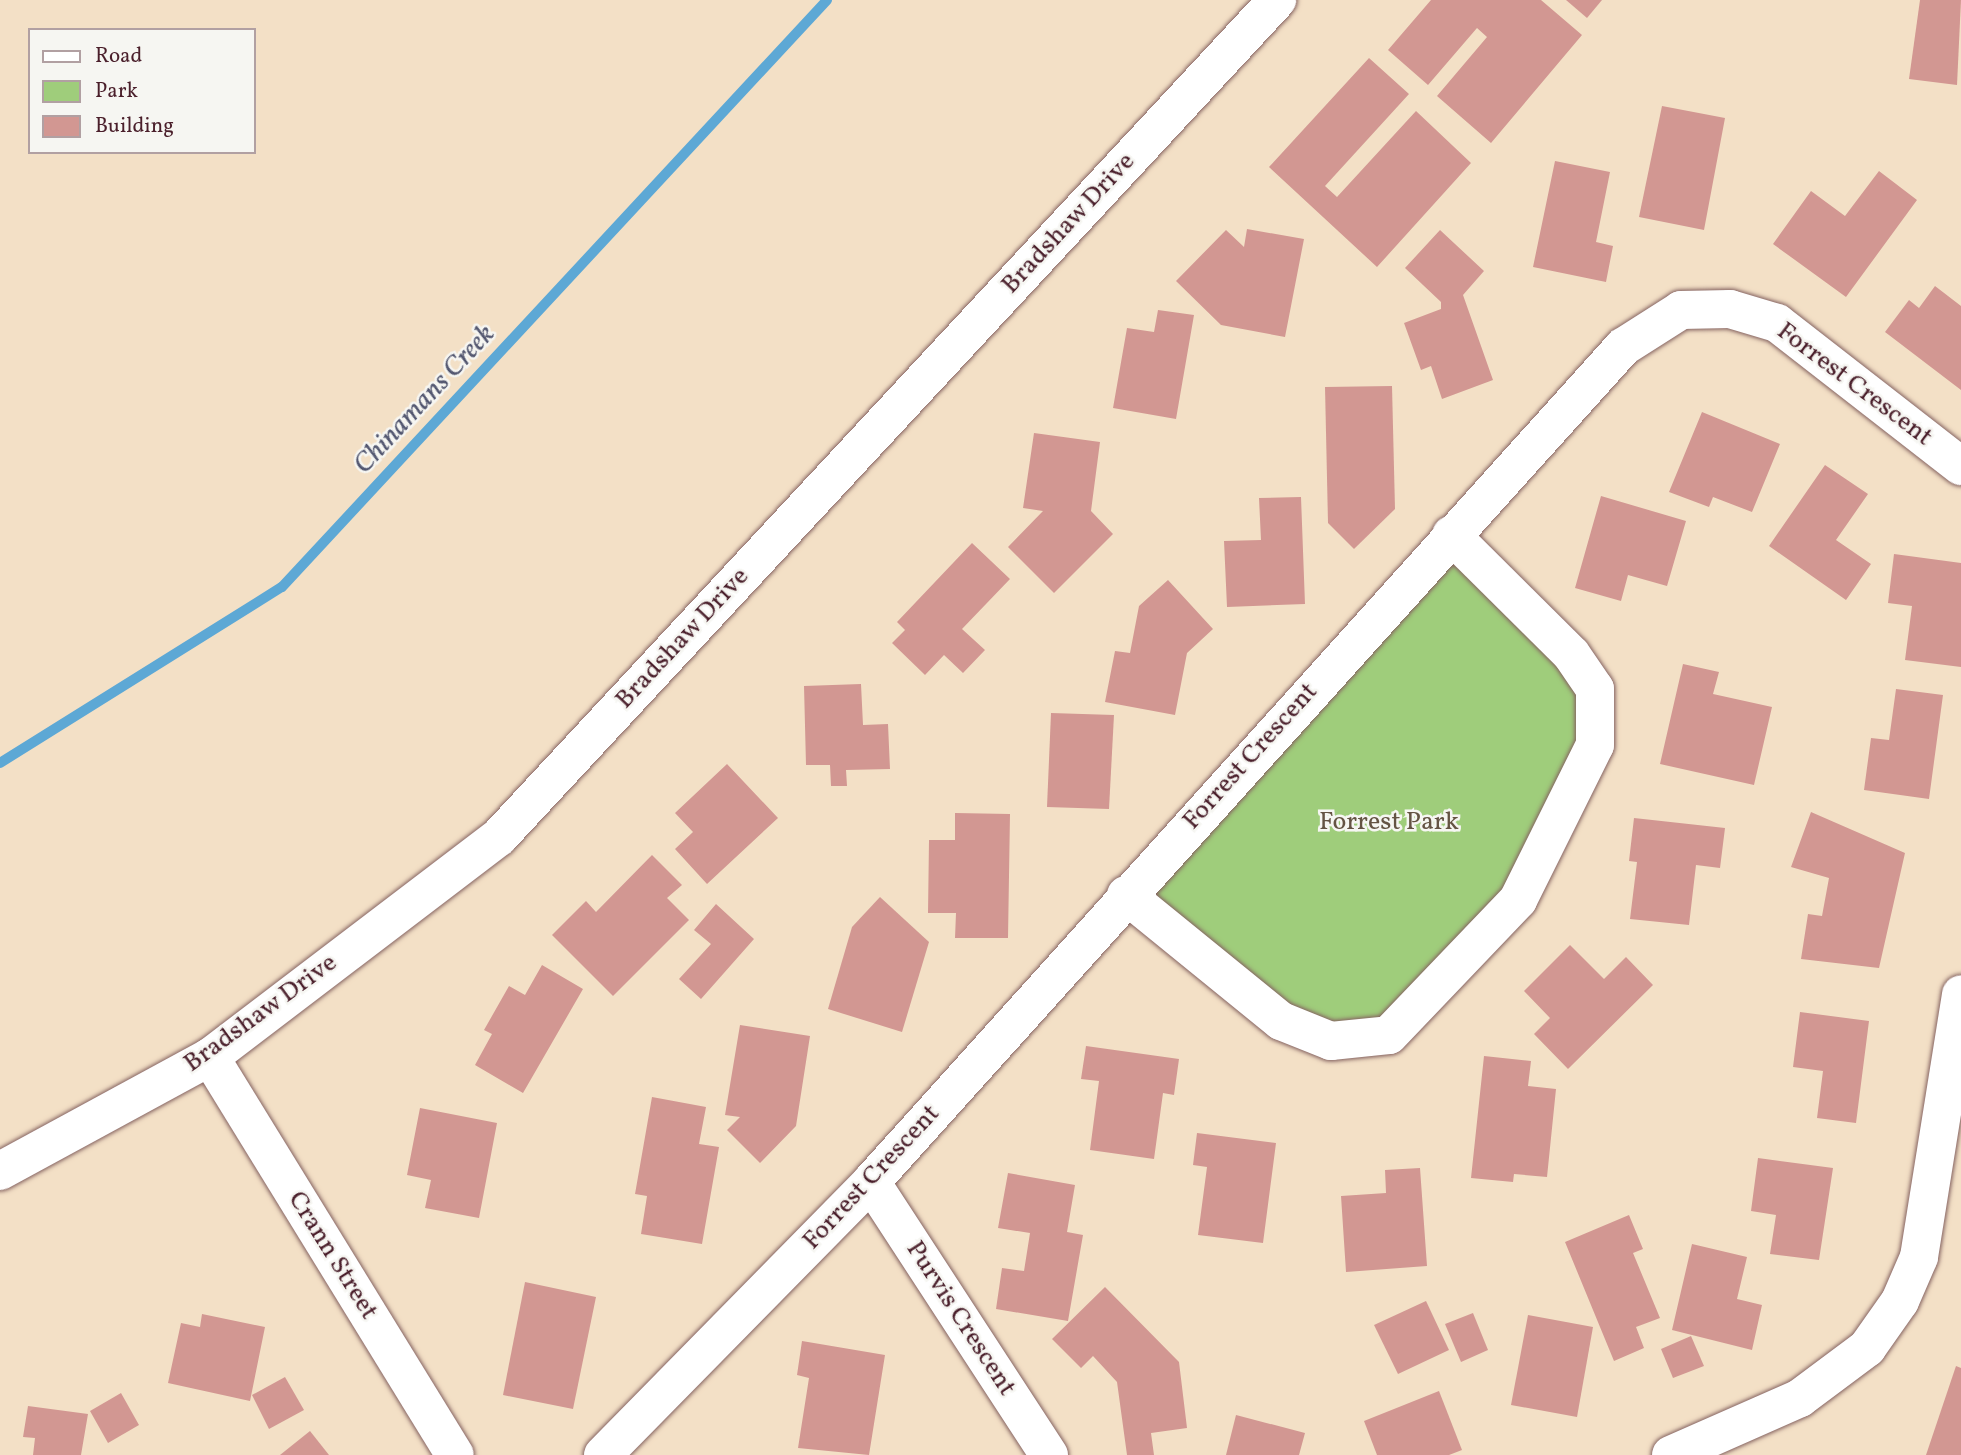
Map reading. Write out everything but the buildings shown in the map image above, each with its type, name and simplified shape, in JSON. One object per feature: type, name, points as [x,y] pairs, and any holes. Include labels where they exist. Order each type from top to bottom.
[{"type":"street","name":"Bradshaw Drive","points":[[0,1171],[209,1057],[499,837],[1277,0]]},
{"type":"street","name":"Forrest Crescent","points":[[603,1455],[871,1182],[1126,895],[1623,347],[1681,310],[1730,309],[1777,323],[1961,466]]},
{"type":"street","points":[[1126,895],[1281,1021],[1331,1041],[1389,1035],[1518,900],[1595,745],[1595,689],[1571,654],[1451,535]]},
{"type":"street","points":[[1671,1455],[1800,1398],[1867,1348],[1900,1301],[1919,1257],[1961,994]]},
{"type":"street","name":"Crann Street","points":[[209,1057],[455,1455]]},
{"type":"street","name":"Purvis Crescent","points":[[871,1182],[1049,1455]]},
{"type":"green space","name":"Forrest Park","points":[[1451,535],[1595,689],[1518,900],[1389,1035],[1331,1041],[1126,895]]},
{"type":"waterway","name":"Chinamans Creek","points":[[0,763],[282,587],[827,0]]}]
